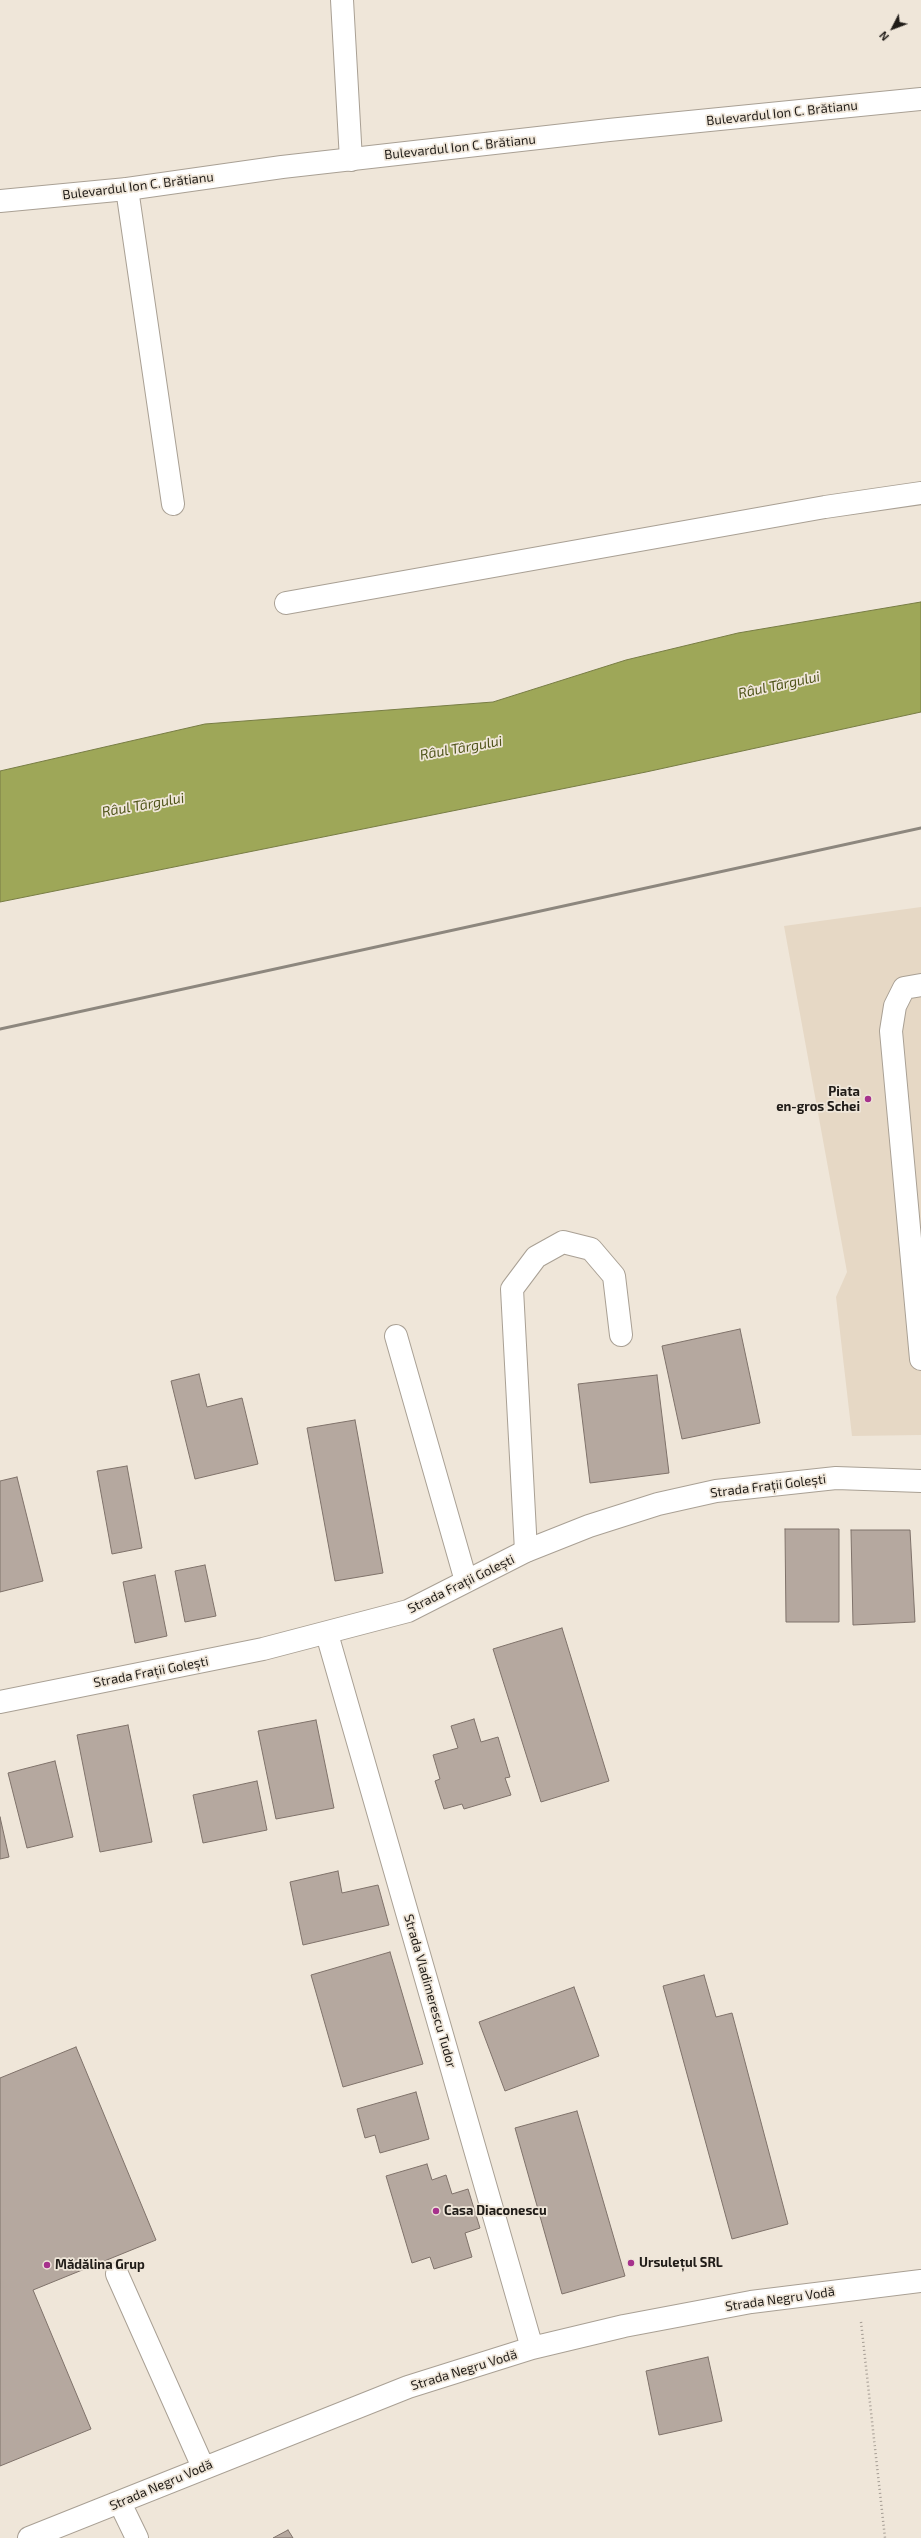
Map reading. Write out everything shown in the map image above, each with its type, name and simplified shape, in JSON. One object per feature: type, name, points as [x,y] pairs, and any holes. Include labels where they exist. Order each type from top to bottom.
[{"type":"main road","points":[[342,0],[351,160]]},
{"type":"main road","name":"Bulevardul Ion C. Brătianu","points":[[0,201],[127,188],[351,160],[921,99]]},
{"type":"main road","points":[[127,188],[173,504]]},
{"type":"main road","points":[[286,603],[825,507],[921,493]]},
{"type":"main road","points":[[921,985],[904,988],[895,1006],[891,1031],[921,1359]]},
{"type":"main road","points":[[526,1551],[512,1289],[536,1257],[563,1242],[591,1249],[614,1276],[620,1336]]},
{"type":"main road","points":[[396,1336],[466,1581]]},
{"type":"main road","name":"Strada Frații Golești","points":[[0,1702],[263,1649],[327,1634],[408,1611],[526,1551],[589,1526],[658,1504],[716,1491],[836,1478],[921,1481]]},
{"type":"main road","name":"Strada Vladimerescu Tudor","points":[[327,1634],[532,2348]]},
{"type":"main road","points":[[117,2274],[202,2467]]},
{"type":"main road","name":"Strada Negru Vodă","points":[[29,2538],[120,2503],[202,2467],[408,2387],[532,2348],[624,2326],[751,2302],[921,2281]]},
{"type":"main road","points":[[120,2503],[137,2538]]},
{"type":"path","points":[[858,2289],[885,2538]]},
{"type":"shaded area","name":"Piata en-gros Schei","points":[[921,907],[921,1435],[852,1436],[836,1297],[847,1272],[784,926]]},
{"type":"water","name":"Râul Târgului","points":[[921,602],[921,712],[646,772],[0,902],[0,771],[205,724],[493,702],[626,660],[738,633]]},
{"type":"building","points":[[740,1329],[760,1423],[682,1439],[662,1346]]},
{"type":"building","points":[[199,1374],[207,1407],[242,1398],[258,1464],[195,1479],[171,1381]]},
{"type":"building","points":[[657,1375],[669,1473],[590,1483],[578,1384]]},
{"type":"building","points":[[355,1420],[383,1573],[335,1581],[307,1428]]},
{"type":"building","points":[[127,1466],[142,1548],[112,1554],[97,1471]]},
{"type":"building","points":[[17,1477],[43,1581],[0,1592],[0,1481]]},
{"type":"building","points":[[785,1529],[839,1529],[839,1622],[786,1622]]},
{"type":"building","points":[[851,1530],[910,1530],[915,1622],[853,1625]]},
{"type":"building","points":[[205,1565],[216,1616],[185,1622],[175,1571]]},
{"type":"building","points":[[155,1575],[167,1636],[135,1643],[123,1582]]},
{"type":"building","points":[[562,1628],[609,1781],[541,1802],[493,1649]]},
{"type":"building","points":[[474,1719],[481,1742],[498,1737],[510,1777],[505,1778],[511,1795],[464,1809],[462,1804],[444,1809],[435,1781],[440,1779],[433,1755],[458,1748],[451,1726]]},
{"type":"building","points":[[316,1720],[334,1808],[276,1819],[258,1731]]},
{"type":"building","points":[[128,1725],[152,1842],[100,1852],[77,1735]]},
{"type":"building","points":[[55,1761],[73,1837],[27,1848],[8,1773]]},
{"type":"building","points":[[257,1781],[267,1830],[203,1843],[193,1795]]},
{"type":"building","points":[[0,1817],[9,1857],[0,1859]]},
{"type":"building","points":[[338,1871],[342,1893],[378,1885],[389,1925],[303,1945],[290,1882]]},
{"type":"building","points":[[390,1952],[423,2064],[343,2087],[311,1975]]},
{"type":"building","points":[[704,1975],[716,2017],[732,2013],[788,2224],[732,2239],[663,1986]]},
{"type":"building","points":[[574,1987],[599,2056],[505,2091],[479,2022]]},
{"type":"building","name":"Mădălina Grup","points":[[76,2047],[156,2240],[33,2290],[91,2429],[0,2466],[0,2078]]},
{"type":"building","points":[[416,2092],[429,2139],[380,2153],[375,2135],[365,2138],[357,2109]]},
{"type":"building","points":[[577,2111],[625,2276],[562,2294],[515,2128]]},
{"type":"building","name":"Casa Diaconescu","points":[[427,2164],[432,2180],[446,2175],[452,2194],[468,2189],[480,2228],[465,2233],[472,2257],[434,2269],[430,2257],[412,2263],[386,2176]]},
{"type":"building","points":[[708,2357],[722,2421],[659,2435],[646,2371]]},
{"type":"building","points":[[288,2530],[293,2538],[273,2538]]},
{"type":"railway","points":[[0,1029],[921,828]]},
{"type":"place","name":"Piata en-gros Schei","points":[[868,1099]]},
{"type":"place","name":"Casa Diaconescu","points":[[436,2211]]},
{"type":"place","name":"Ursulețul SRL","points":[[631,2263]]},
{"type":"place","name":"Mădălina Grup","points":[[47,2265]]}]
